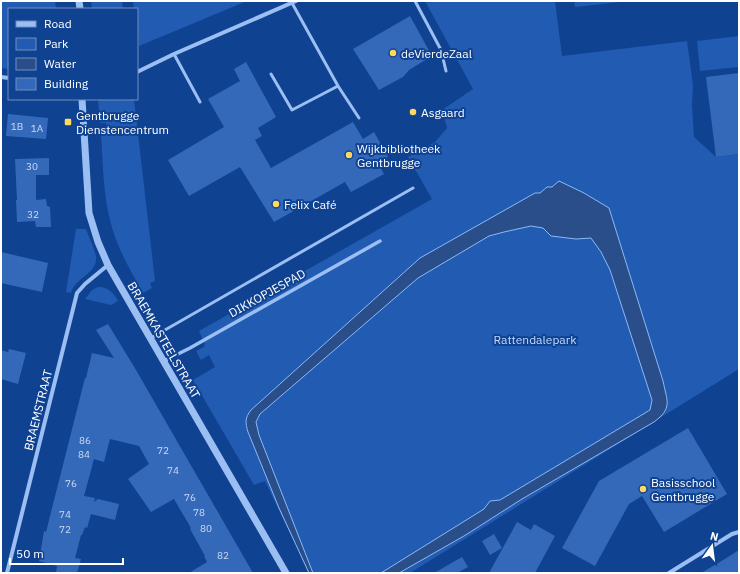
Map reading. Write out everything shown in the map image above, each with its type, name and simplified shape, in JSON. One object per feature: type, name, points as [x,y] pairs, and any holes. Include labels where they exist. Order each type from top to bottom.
[{"type":"street","points":[[138,72],[174,54],[294,2]]},
{"type":"street","name":"BRAEMKASTEELSTRAAT","points":[[82,100],[89,214],[98,242],[108,265],[286,573]]},
{"type":"street","name":"DIKKOPJESPAD","points":[[164,361],[190,348],[380,241]]},
{"type":"street","name":"BRAEMSTRAAT","points":[[7,573],[77,293],[85,284],[108,265]]},
{"type":"street","points":[[669,573],[732,534],[739,532]]},
{"type":"lane","points":[[415,1],[441,50],[446,71]]},
{"type":"lane","points":[[294,2],[338,86],[359,118]]},
{"type":"lane","points":[[174,54],[200,102]]},
{"type":"lane","points":[[271,74],[292,110],[338,86]]},
{"type":"lane","points":[[151,338],[413,188]]},
{"type":"green space","points":[[1,1],[55,1],[56,8],[8,8],[8,69],[1,68]]},
{"type":"green space","points":[[91,1],[122,1],[123,8],[92,8]]},
{"type":"green space","points":[[133,1],[247,1],[139,46],[138,8],[134,8]]},
{"type":"green space","name":"Rattendalepark","points":[[425,1],[555,1],[562,56],[687,41],[693,85],[692,105],[694,137],[716,157],[739,154],[739,369],[410,573],[309,573],[265,481],[254,485],[193,380],[215,367],[209,355],[201,360],[196,351],[204,347],[205,344],[199,331],[432,199],[408,157],[435,142],[447,128],[442,110],[473,89]]},
{"type":"green space","points":[[574,1],[629,1],[575,7]]},
{"type":"green space","points":[[739,36],[739,67],[700,71],[697,41]]},
{"type":"green space","points":[[98,100],[134,100],[155,281],[150,283],[152,288],[143,293],[128,267],[110,220],[105,189],[101,135],[106,134],[106,123],[100,123]]},
{"type":"green space","points":[[76,229],[86,229],[96,256],[96,262],[94,267],[77,283],[71,293],[66,292]]},
{"type":"green space","points":[[98,287],[105,288],[110,291],[115,295],[118,301],[111,305],[85,299],[92,290]]},
{"type":"water","points":[[559,181],[584,193],[609,208],[663,381],[667,399],[664,412],[654,422],[522,499],[464,536],[399,573],[381,573],[484,509],[490,501],[500,500],[650,410],[652,400],[610,270],[601,252],[591,238],[576,239],[551,236],[543,228],[531,226],[489,236],[418,278],[260,414],[256,422],[259,435],[313,573],[309,573],[279,508],[248,432],[246,420],[249,413],[420,258],[535,193],[540,193],[547,187],[552,187]]},
{"type":"building","name":"deVierdeZaal","points":[[410,16],[432,56],[409,70],[403,77],[379,90],[353,49]]},
{"type":"building","points":[[246,62],[276,117],[258,128],[262,136],[255,140],[271,168],[353,122],[363,139],[374,132],[388,157],[378,163],[384,174],[351,192],[345,182],[274,222],[240,167],[189,196],[168,160],[224,127],[208,99],[240,81],[234,69]]},
{"type":"building","points":[[739,73],[739,154],[716,157],[706,77]]},
{"type":"building","points":[[8,114],[48,118],[46,139],[6,136]]},
{"type":"building","points":[[49,158],[49,175],[36,175],[36,200],[46,199],[47,206],[50,207],[51,227],[36,227],[35,221],[17,222],[15,159]]},
{"type":"building","points":[[1,252],[48,263],[42,292],[1,283]]},
{"type":"building","points":[[108,324],[253,573],[189,573],[207,562],[190,529],[191,528],[174,499],[151,512],[128,479],[149,464],[139,446],[110,439],[104,462],[94,459],[84,496],[95,498],[94,502],[98,499],[119,504],[115,520],[91,514],[87,528],[85,527],[81,535],[75,558],[81,559],[77,573],[56,573],[57,566],[39,561],[44,531],[46,532],[92,353],[114,358],[96,330]]},
{"type":"building","points":[[9,349],[26,353],[18,384],[1,379],[1,350],[8,352]]},
{"type":"building","points":[[688,428],[727,494],[664,532],[642,496],[629,504],[595,566],[562,548],[599,481]]},
{"type":"building","points":[[517,522],[531,530],[534,524],[555,536],[535,573],[489,573]]},
{"type":"building","points":[[494,534],[502,548],[490,555],[482,541]]},
{"type":"building","points":[[739,550],[739,573],[701,573],[720,562]]},
{"type":"building","points":[[462,557],[468,567],[457,573],[434,573]]},
{"type":"place","name":"deVierdeZaal","points":[[393,53]]},
{"type":"place","name":"Asgaard","points":[[413,112]]},
{"type":"place","name":"Gentbrugge Dienstencentrum","points":[[68,122]]},
{"type":"place","name":"Wijkbibliotheek Gentbrugge","points":[[349,155]]},
{"type":"place","name":"Felix Café","points":[[276,204]]},
{"type":"place","name":"Basisschool Gentbrugge","points":[[643,489]]}]
